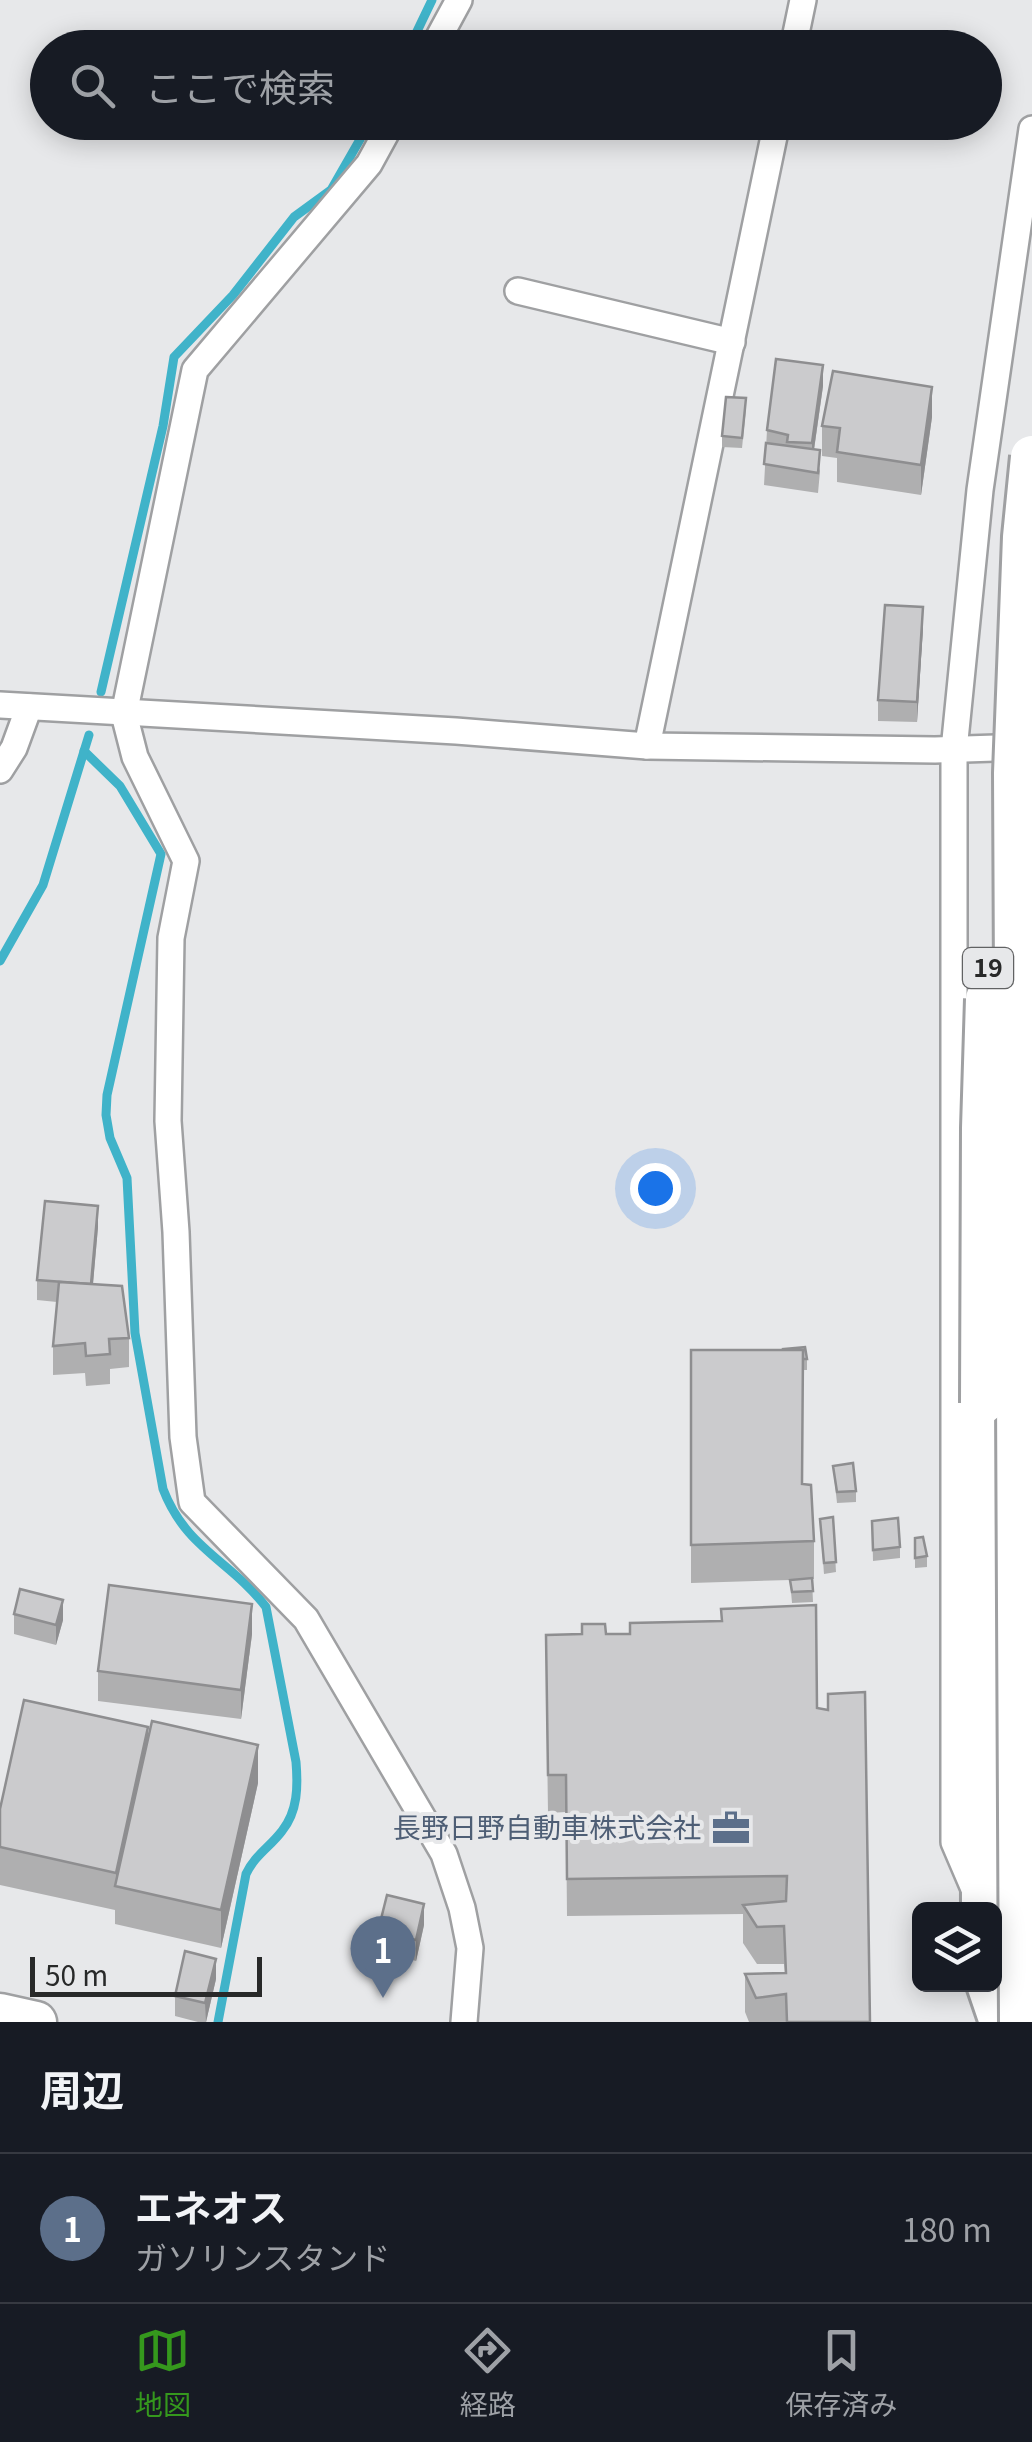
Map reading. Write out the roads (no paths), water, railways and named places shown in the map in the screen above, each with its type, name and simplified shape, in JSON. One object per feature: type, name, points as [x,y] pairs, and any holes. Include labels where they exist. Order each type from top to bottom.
[{"type":"highway","name":"19","points":[[1021,2022],[1015,772],[1024,537],[1032,457]]},
{"type":"highway","name":"19","points":[[983,1902],[983,1128],[994,798],[1012,561],[1024,537]]},
{"type":"highway","name":"19","points":[[1032,960],[1032,1364]]},
{"type":"highway","points":[[986,2022],[987,1992]]},
{"type":"highway","points":[[990,1992],[1001,2022]]},
{"type":"main road","points":[[0,2014],[36,2022]]},
{"type":"street","points":[[443,30],[460,0]]},
{"type":"street","points":[[797,30],[803,0]]},
{"type":"street","points":[[980,1902],[954,1842],[954,750],[980,490],[1032,130]]},
{"type":"street","points":[[382,140],[369,164],[195,370],[124,714],[135,757],[186,860],[171,938],[168,1121],[183,1436],[192,1502],[306,1618],[444,1854],[470,1948],[464,2022]]},
{"type":"street","points":[[647,746],[774,140]]},
{"type":"street","points":[[518,291],[732,342]]},
{"type":"street","points":[[0,705],[647,746],[954,750],[1032,747]]},
{"type":"street","points":[[0,770],[14,748],[29,707]]},
{"type":"waterway","points":[[418,30],[432,0]]},
{"type":"waterway","points":[[101,692],[163,426],[174,357],[233,295],[294,217],[331,190],[360,140]]},
{"type":"waterway","points":[[0,961],[43,885],[89,735]]},
{"type":"waterway","points":[[84,751],[120,786],[161,854],[107,1095],[106,1115],[110,1138],[127,1178],[135,1333],[163,1489],[196,1540],[266,1607],[296,1762],[297,1789],[291,1815],[246,1874],[218,2022]]},
{"type":"place","name":"長野日野自動車株式会社","points":[[731,1828]]},
{"type":"place","name":"エネオス","points":[[383,1998]]}]
